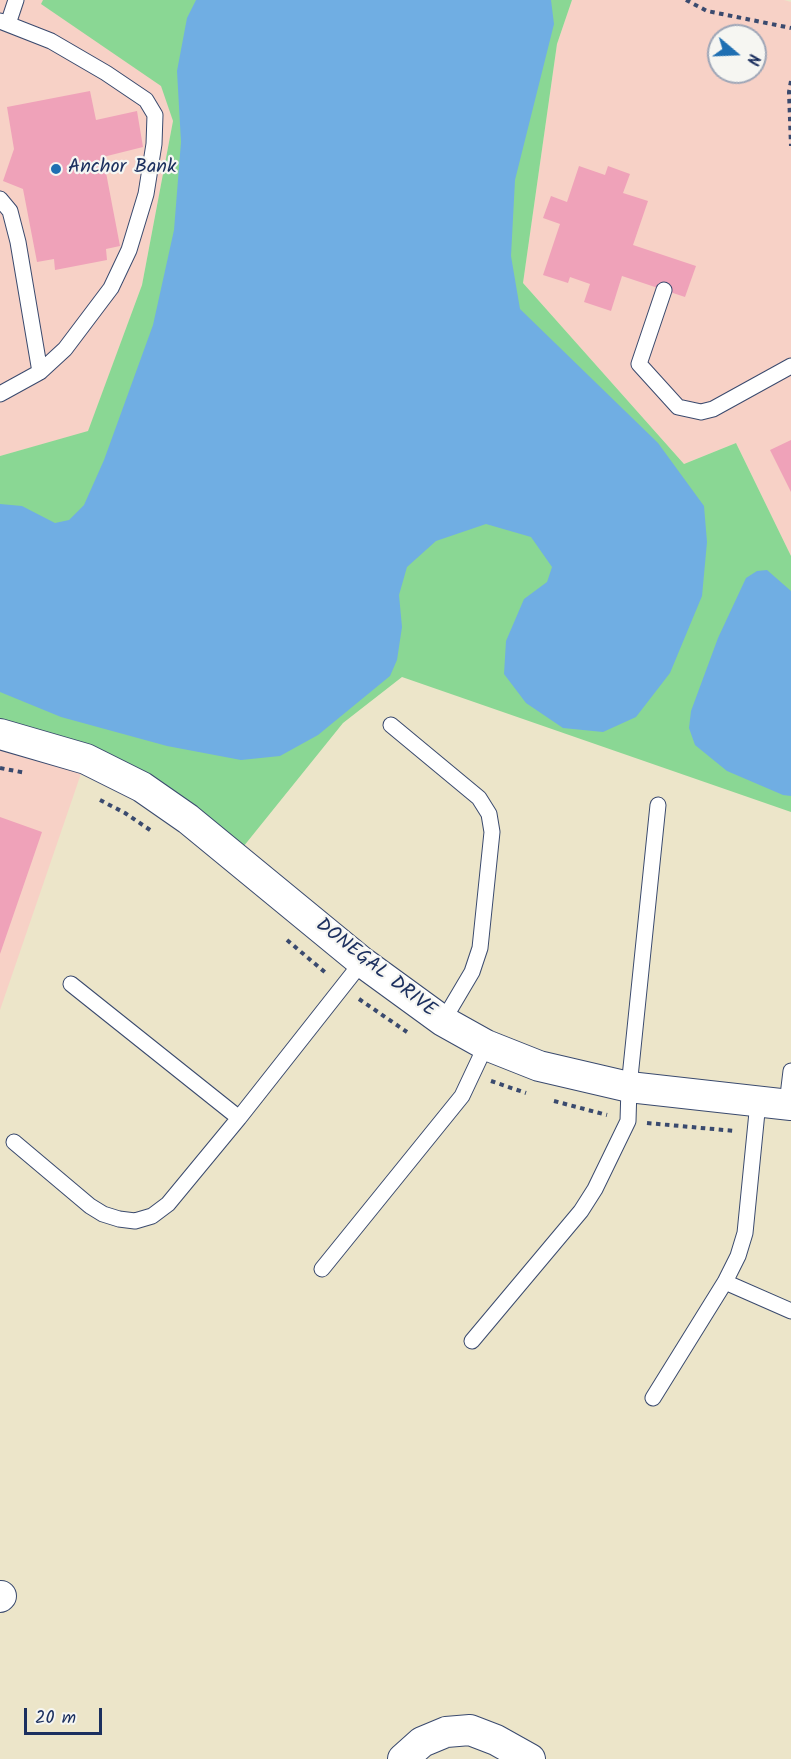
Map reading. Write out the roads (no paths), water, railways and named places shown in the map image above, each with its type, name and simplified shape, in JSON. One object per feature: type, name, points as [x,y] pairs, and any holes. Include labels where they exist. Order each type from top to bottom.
[{"type":"street","name":"DONEGAL DRIVE","points":[[0,734],[86,759],[142,787],[188,819],[362,962],[443,1021],[486,1045],[539,1066],[629,1087],[789,1104]]},
{"type":"street","points":[[403,1759],[422,1742],[446,1732],[470,1730],[496,1740],[530,1759]]},
{"type":"lane","points":[[0,394],[40,372],[65,349],[111,288],[124,260],[146,194],[154,144],[155,115],[146,100],[51,41],[4,22],[16,0]]},
{"type":"lane","points":[[0,199],[10,211],[18,242],[40,372]]},
{"type":"lane","points":[[664,290],[639,364],[678,407],[701,412],[713,409],[791,366]]},
{"type":"lane","points":[[391,725],[479,798],[489,814],[492,832],[480,948],[472,972],[443,1021]]},
{"type":"lane","points":[[472,1341],[581,1211],[595,1190],[628,1121],[629,1087],[658,805]]},
{"type":"lane","points":[[14,1142],[90,1206],[103,1214],[119,1220],[135,1221],[152,1216],[168,1204],[362,962]]},
{"type":"lane","points":[[71,984],[239,1118]]},
{"type":"lane","points":[[322,1269],[462,1096],[486,1045]]},
{"type":"lane","points":[[789,1104],[791,1071]]},
{"type":"lane","points":[[653,1398],[725,1282],[738,1256],[745,1233],[758,1102]]},
{"type":"lane","points":[[725,1282],[791,1311]]},
{"type":"water","points":[[196,0],[551,0],[554,24],[515,180],[511,256],[520,309],[658,443],[704,506],[707,542],[702,596],[670,673],[636,717],[603,732],[563,728],[526,703],[504,674],[506,641],[524,599],[547,582],[552,567],[531,537],[486,524],[436,541],[407,567],[399,595],[402,627],[397,660],[390,676],[318,735],[280,756],[241,760],[167,746],[61,717],[0,692],[0,504],[22,506],[55,523],[69,520],[84,505],[104,460],[153,325],[174,230],[181,142],[177,71],[187,18]]},
{"type":"water","points":[[767,570],[791,591],[791,796],[783,795],[727,771],[695,745],[689,728],[691,711],[718,638],[746,578],[757,571]]},
{"type":"place","name":"Anchor Bank","points":[[56,169]]}]
